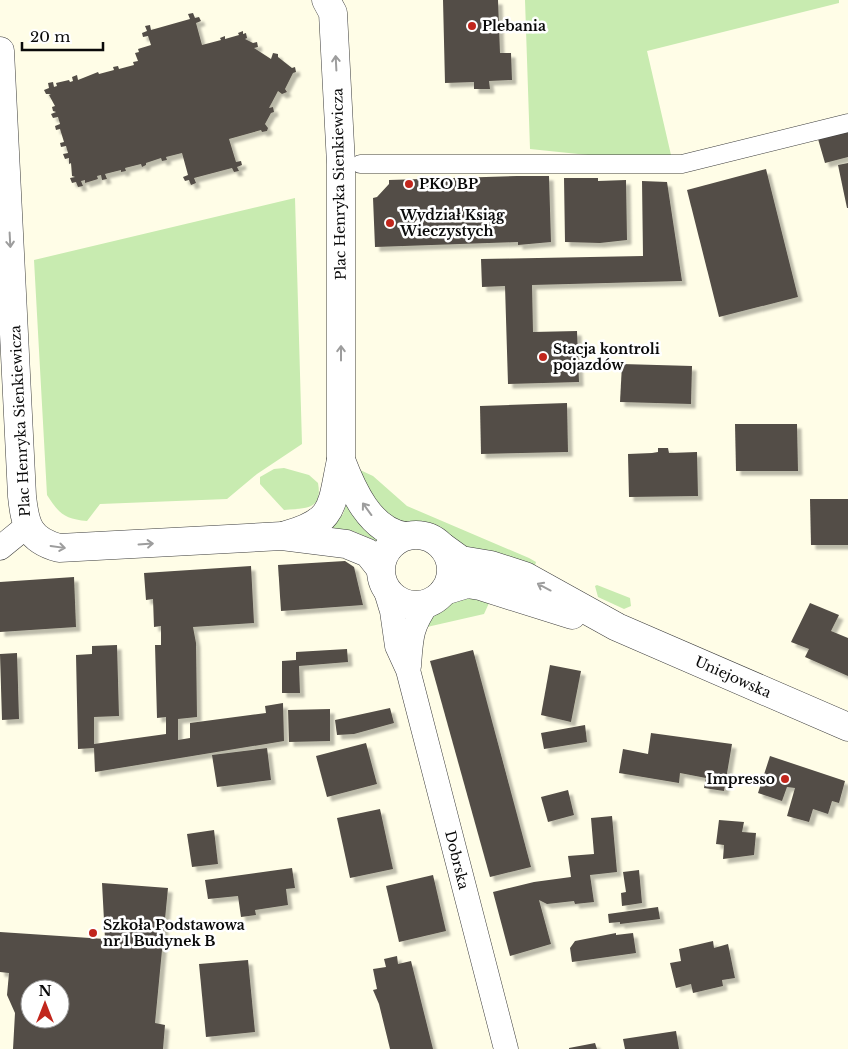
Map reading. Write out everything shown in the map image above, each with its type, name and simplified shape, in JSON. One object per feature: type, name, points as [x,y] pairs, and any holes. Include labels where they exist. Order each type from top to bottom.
[{"type":"street","name":"Plac Henryka Sienkiewicza","points":[[282,536],[308,529],[328,513],[341,460],[341,164],[333,13],[326,0]]},
{"type":"street","name":"Plac Henryka Sienkiewicza","points":[[0,52],[9,395],[27,526],[36,538],[59,548],[282,536],[346,544],[368,553],[383,578]]},
{"type":"street","points":[[360,164],[682,164],[848,123]]},
{"type":"street","name":"Plac Henryka Sienkiewicza","points":[[341,460],[350,483],[368,513],[389,531],[405,536]]},
{"type":"street","points":[[0,548],[27,526]]},
{"type":"street","points":[[426,535],[443,547],[449,557],[451,569],[449,580],[436,597],[416,605],[404,603],[393,597],[383,578],[388,548],[395,540],[405,536],[426,535]]},
{"type":"street","name":"Uniejowska","points":[[443,547],[461,560],[491,565],[526,576],[617,627],[848,727]]},
{"type":"street","name":"Dobrska","points":[[383,578],[392,611],[397,646],[408,670],[506,1049]]},
{"type":"street","name":"Uniejowska","points":[[436,597],[467,584],[480,586],[549,609],[617,627]]},
{"type":"street","name":"Dobrska","points":[[408,670],[411,638],[416,619],[436,597]]},
{"type":"green space","points":[[525,0],[839,0],[839,3],[647,51],[671,155],[646,161],[530,149]]},
{"type":"green space","points":[[295,198],[302,444],[257,474],[227,499],[100,504],[87,521],[73,519],[63,514],[55,507],[47,495],[34,260]]},
{"type":"green space","points":[[284,468],[309,475],[318,483],[319,492],[315,503],[306,508],[284,510],[260,484],[260,477],[274,469]]},
{"type":"green space","points":[[358,469],[373,476],[407,506],[529,558],[536,562],[534,569],[467,550],[424,525],[406,525],[380,511]]},
{"type":"green space","points":[[346,505],[380,540],[379,542],[353,531],[334,531],[332,526],[343,514]]},
{"type":"green space","points":[[597,585],[630,598],[631,606],[624,609],[598,597],[595,586]]},
{"type":"green space","points":[[473,595],[489,603],[484,614],[427,627],[429,617],[452,601]]},
{"type":"building","name":"Plebania","points":[[443,0],[498,0],[500,53],[511,53],[512,80],[489,81],[490,89],[474,89],[474,82],[445,83]]},
{"type":"building","points":[[193,13],[195,18],[199,17],[201,21],[196,23],[202,45],[221,40],[220,38],[225,36],[225,39],[239,35],[238,33],[243,31],[243,34],[246,33],[247,38],[245,39],[253,43],[257,42],[258,47],[254,48],[271,59],[273,53],[278,54],[278,57],[292,68],[295,67],[296,72],[293,73],[285,89],[287,92],[282,94],[278,91],[269,108],[273,107],[274,112],[271,113],[265,124],[268,128],[267,131],[262,132],[261,130],[229,139],[236,162],[241,161],[242,165],[237,167],[239,171],[234,172],[232,168],[194,178],[196,183],[191,185],[189,180],[185,181],[183,177],[188,175],[182,153],[166,157],[167,160],[162,161],[161,158],[146,163],[142,167],[141,164],[125,168],[126,171],[121,172],[121,170],[105,174],[107,179],[102,180],[101,175],[97,176],[98,179],[85,183],[85,180],[81,181],[83,186],[78,187],[76,182],[72,183],[70,178],[75,177],[72,176],[71,163],[69,164],[69,158],[65,159],[63,154],[68,153],[66,146],[61,147],[60,143],[64,142],[60,129],[56,130],[55,126],[60,124],[58,117],[53,118],[51,114],[56,112],[53,111],[52,107],[55,106],[49,95],[51,94],[46,94],[44,90],[49,88],[48,83],[53,82],[54,87],[57,86],[56,83],[73,81],[72,77],[77,75],[78,80],[98,72],[99,74],[114,70],[113,67],[118,66],[119,69],[134,65],[133,62],[138,61],[135,53],[139,52],[138,49],[151,45],[148,36],[143,37],[142,33],[147,31],[145,26],[150,25],[151,30],[190,19],[188,14]]},
{"type":"building","points":[[848,130],[848,157],[825,163],[818,139]]},
{"type":"building","points":[[848,163],[848,208],[847,208],[838,165]]},
{"type":"building","points":[[766,169],[798,297],[719,317],[687,190]]},
{"type":"building","points":[[549,176],[551,242],[518,245],[518,242],[375,247],[373,198],[377,197],[389,184],[389,180]]},
{"type":"building","points":[[564,178],[598,178],[598,181],[626,180],[627,240],[600,243],[565,242]]},
{"type":"building","points":[[642,181],[667,182],[682,281],[532,285],[533,332],[577,331],[579,382],[508,384],[505,286],[482,287],[481,259],[643,256]]},
{"type":"building","points":[[622,364],[692,366],[691,404],[620,402]]},
{"type":"building","points":[[567,403],[568,452],[481,454],[480,406]]},
{"type":"building","points":[[735,424],[797,424],[798,471],[736,471]]},
{"type":"building","points":[[658,448],[668,448],[669,453],[697,452],[698,496],[629,497],[628,454],[658,452]]},
{"type":"building","points":[[810,499],[848,499],[848,545],[811,545]]},
{"type":"building","points":[[345,561],[354,567],[363,605],[281,611],[278,565]]},
{"type":"building","points":[[251,566],[254,623],[193,627],[196,643],[197,717],[178,719],[178,740],[190,738],[190,723],[266,713],[265,706],[283,703],[284,741],[95,772],[94,748],[78,749],[76,655],[92,654],[92,646],[117,645],[119,716],[94,717],[94,744],[166,734],[166,717],[157,718],[155,645],[161,645],[161,626],[154,627],[153,599],[146,600],[144,573]]},
{"type":"building","points":[[74,577],[76,627],[0,632],[0,582]]},
{"type":"building","points":[[810,603],[839,615],[831,631],[848,638],[848,676],[805,657],[809,649],[791,642]]},
{"type":"building","points":[[347,649],[348,662],[299,666],[300,693],[282,693],[282,661],[296,660],[296,652]]},
{"type":"building","points":[[473,650],[531,867],[490,877],[430,661]]},
{"type":"building","points":[[17,653],[19,719],[2,720],[0,654]]},
{"type":"building","points":[[550,665],[581,671],[571,722],[541,715]]},
{"type":"building","points":[[390,708],[394,723],[354,734],[337,735],[335,720]]},
{"type":"building","points":[[330,709],[330,741],[289,742],[288,710]]},
{"type":"building","points":[[585,725],[587,742],[544,749],[541,733]]},
{"type":"building","points":[[651,733],[732,744],[724,791],[704,788],[706,778],[680,773],[679,783],[619,773],[623,749],[648,754]]},
{"type":"building","points":[[366,743],[377,784],[327,797],[316,756]]},
{"type":"building","points":[[267,748],[271,780],[217,787],[212,755]]},
{"type":"building","points":[[770,756],[845,781],[839,803],[832,801],[828,814],[813,809],[809,822],[787,816],[795,788],[787,787],[782,801],[758,793]]},
{"type":"building","points":[[568,790],[574,815],[548,822],[541,797]]},
{"type":"building","points":[[380,809],[393,869],[350,878],[337,818]]},
{"type":"building","points":[[612,816],[617,872],[590,875],[594,902],[575,904],[574,901],[547,904],[539,900],[551,944],[510,956],[493,892],[534,882],[571,877],[568,856],[594,854],[591,818]]},
{"type":"building","points":[[719,820],[744,822],[742,832],[756,833],[754,855],[723,859],[724,845],[716,844]]},
{"type":"building","points":[[214,830],[218,864],[192,867],[187,834]]},
{"type":"building","points":[[292,868],[295,888],[286,889],[288,905],[255,910],[256,915],[241,917],[238,896],[208,899],[205,880]]},
{"type":"building","points":[[639,870],[642,903],[622,906],[621,893],[626,892],[623,872]]},
{"type":"building","points":[[433,875],[446,931],[399,942],[386,886]]},
{"type":"building","points":[[102,883],[168,888],[155,1023],[165,1025],[163,1049],[13,1049],[15,1013],[7,995],[9,973],[0,972],[0,932],[105,939]]},
{"type":"building","points":[[658,907],[660,919],[620,924],[620,922],[609,923],[608,914]]},
{"type":"building","points":[[616,933],[616,935],[633,933],[636,953],[572,962],[570,948],[575,941]]},
{"type":"building","points":[[713,941],[714,948],[728,944],[735,978],[722,980],[723,986],[693,993],[691,984],[676,988],[670,963],[681,961],[679,949]]},
{"type":"building","points":[[397,956],[398,964],[411,961],[433,1049],[390,1049],[379,1004],[373,990],[377,989],[373,969],[386,967],[384,959]]},
{"type":"building","points":[[248,960],[255,1032],[206,1037],[199,964]]},
{"type":"building","points":[[676,1031],[679,1049],[625,1049],[623,1039]]},
{"type":"building","points":[[595,1043],[597,1049],[569,1049],[569,1048]]},
{"type":"place","name":"Plebania","points":[[472,26]]},
{"type":"place","name":"PKO BP","points":[[409,184]]},
{"type":"place","name":"Wydział Ksiąg Wieczystych","points":[[390,223]]},
{"type":"place","name":"Stacja kontroli pojazdów","points":[[543,357]]},
{"type":"place","name":"Impresso","points":[[785,779]]},
{"type":"place","name":"Szkoła Podstawowa nr 1 Budynek B","points":[[93,933]]}]
